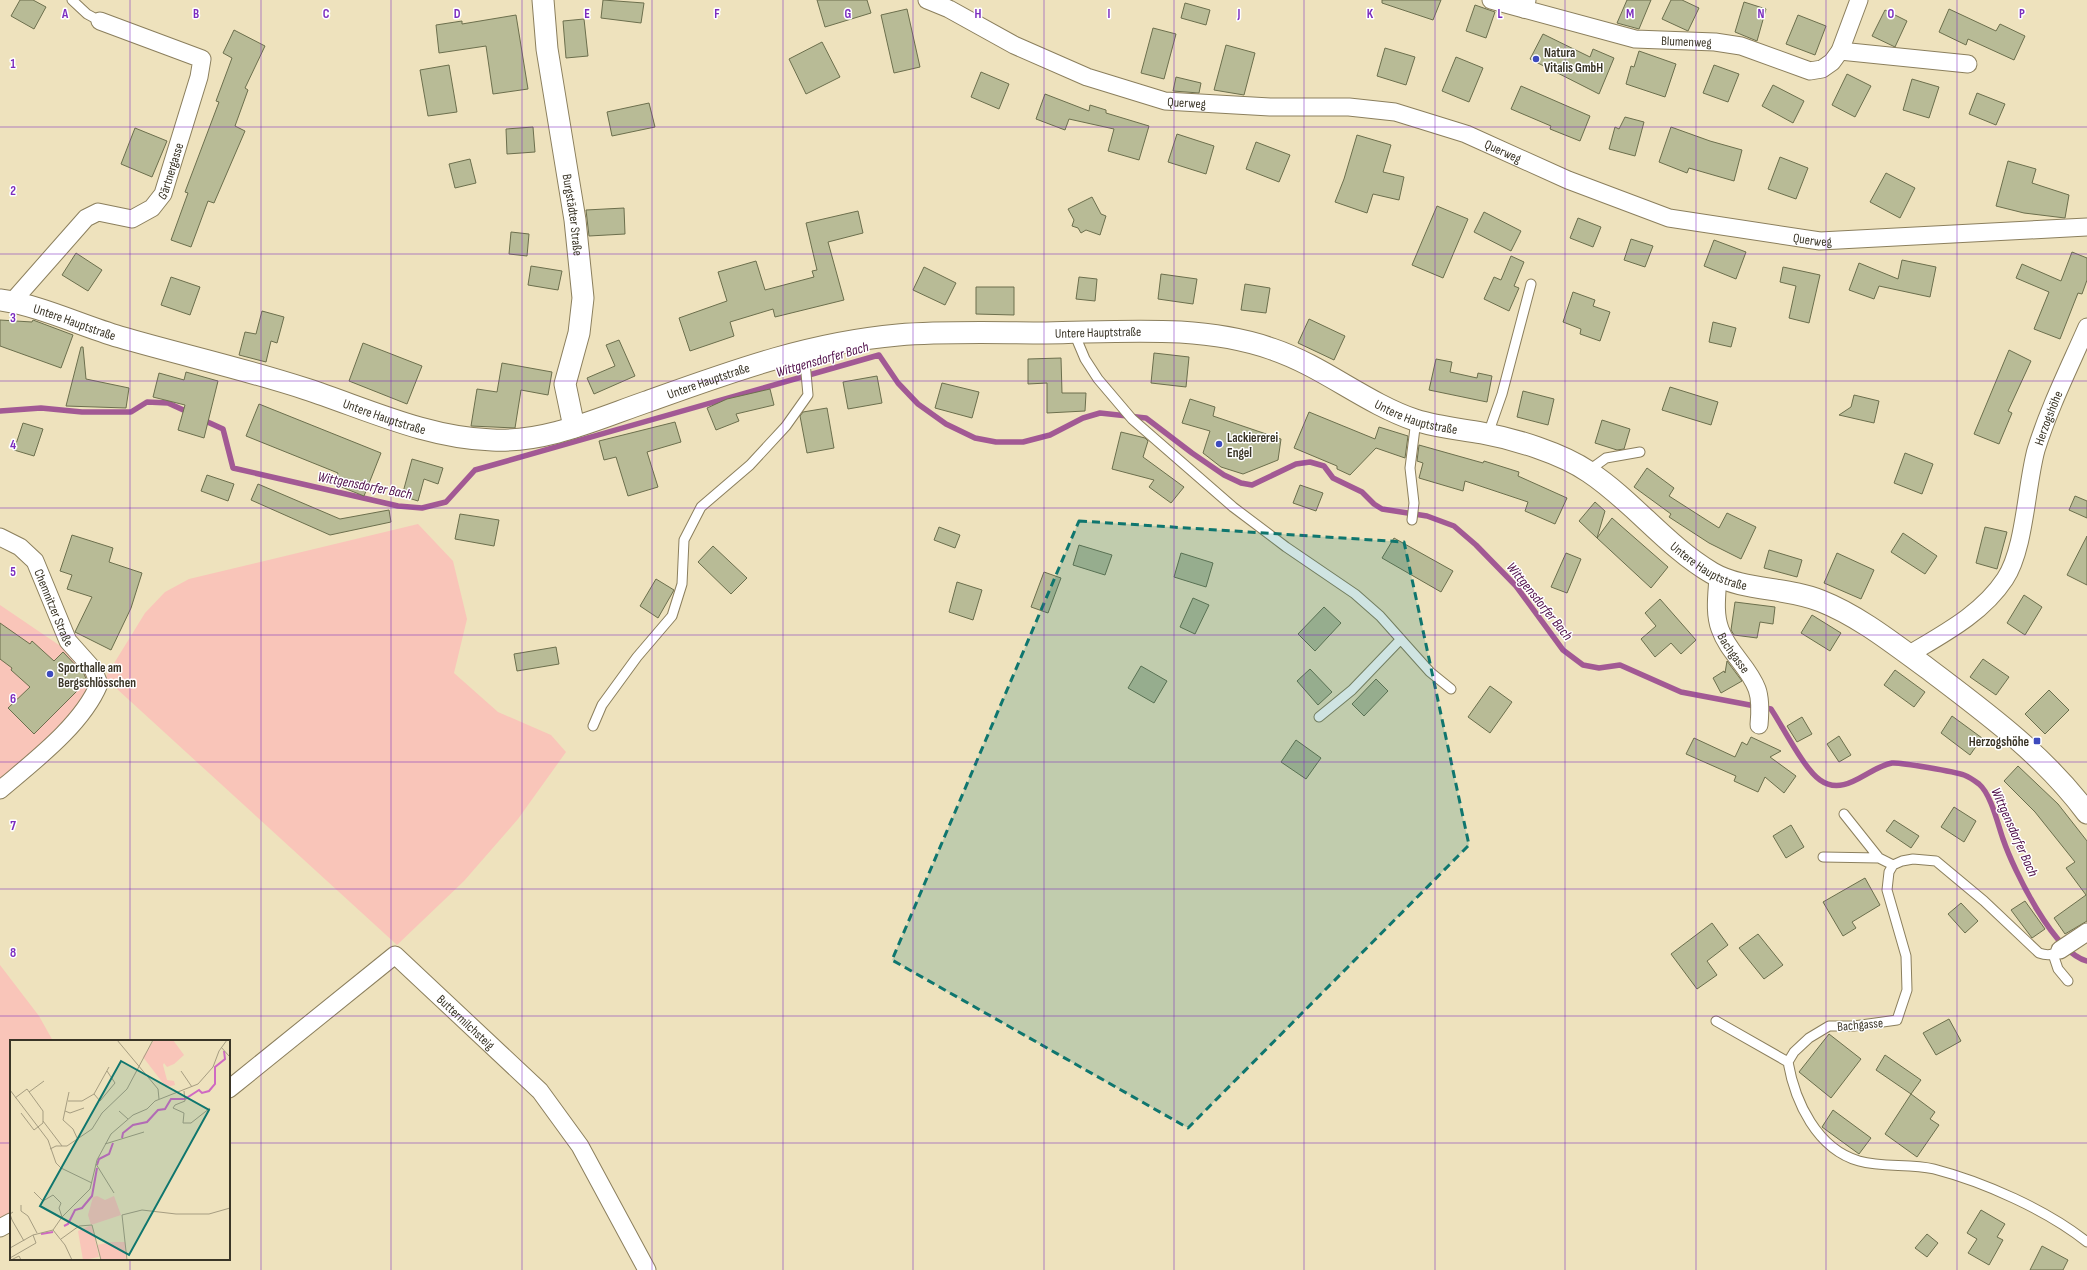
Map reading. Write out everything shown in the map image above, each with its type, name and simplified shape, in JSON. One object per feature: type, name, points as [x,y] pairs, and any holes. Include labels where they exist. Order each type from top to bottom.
[{"type":"street","name":"Burgstädter Straße","points":[[543,0],[547,49],[575,220],[583,298],[579,333],[565,384],[574,427]]},
{"type":"street","name":"Blumenweg","points":[[1491,0],[1525,4],[1635,39],[1715,42],[1741,46],[1810,71],[1822,69],[1832,62],[1840,51],[1859,0]]},
{"type":"street","name":"Querweg","points":[[930,2],[954,5],[1014,45],[1088,77],[1165,101],[1270,107],[1349,107],[1395,112],[1466,134],[1568,180],[1669,218],[1820,241],[2087,227]]},
{"type":"street","name":"Gärtnergasse","points":[[6,301],[86,218],[98,212],[132,219],[152,208],[163,194],[199,77],[202,59],[100,20]]},
{"type":"street","points":[[1840,51],[1968,64]]},
{"type":"street","name":"Untere Hauptstraße","points":[[6,301],[56,314],[112,335],[306,389],[404,424],[437,432],[492,440],[529,439],[574,427],[729,372],[804,357],[857,340],[903,335],[1074,333],[1123,330],[1173,332],[1224,337],[1270,348],[1305,363],[1360,394],[1416,420],[1445,427],[1488,434],[1545,451],[1588,471],[1618,495],[1665,538],[1718,577],[1746,585],[1804,594],[1830,604],[1908,655],[2003,725],[2046,765],[2087,813]]},
{"type":"street","name":"Herzogshöhe","points":[[1908,655],[1961,624],[1990,597],[2006,578],[2016,556],[2036,451],[2052,405],[2087,327]]},
{"type":"street","name":"Chemnitzer Straße","points":[[0,537],[20,547],[35,561],[68,641],[93,669],[100,684],[93,698],[80,717],[0,790]]},
{"type":"street","name":"Bachgasse","points":[[1718,577],[1716,610],[1720,629],[1729,647],[1750,676],[1759,712]]},
{"type":"street","points":[[2061,950],[2087,932]]},
{"type":"street","name":"Buttermilchsteig","points":[[230,1088],[395,955],[540,1091],[580,1146],[647,1270]]},
{"type":"street","points":[[0,1228],[10,1223]]},
{"type":"lane","points":[[72,0],[87,14],[100,20]]},
{"type":"lane","points":[[1488,434],[1502,394],[1531,284]]},
{"type":"lane","points":[[1074,333],[1085,359],[1132,419],[1233,507],[1286,547],[1355,594],[1380,616],[1430,672],[1451,689]]},
{"type":"lane","points":[[593,726],[602,705],[637,656],[672,616],[682,584],[684,540],[701,507],[750,465],[786,426],[808,395],[804,357]]},
{"type":"lane","points":[[1412,520],[1414,503],[1410,468],[1416,420]]},
{"type":"lane","points":[[1588,471],[1606,458],[1640,452]]},
{"type":"lane","points":[[1319,717],[1352,690],[1400,640]]},
{"type":"lane","points":[[1844,814],[1879,858],[1893,865],[1908,860],[1936,861],[1984,901],[2039,953],[2046,955],[2061,950],[2058,969],[2068,981]]},
{"type":"lane","points":[[1823,857],[1879,858]]},
{"type":"lane","name":"Bachgasse","points":[[1788,1062],[1794,1052],[1809,1038],[1829,1026],[1854,1026],[1897,1020],[1907,990],[1906,956],[1887,890],[1889,872],[1893,865]]},
{"type":"lane","points":[[1716,1021],[1788,1062],[1796,1094],[1813,1126],[1834,1150],[1859,1161],[1932,1169],[1958,1176],[2004,1194],[2070,1228],[2087,1242]]},
{"type":"highlighted area","points":[[1079,521],[1404,542],[1469,845],[1188,1128],[892,960]]},
{"type":"shaded area","points":[[418,524],[453,561],[467,619],[454,673],[498,712],[551,735],[566,752],[518,819],[464,881],[397,945],[105,678],[145,613],[165,592],[189,579]]},
{"type":"shaded area","points":[[0,605],[81,660],[93,686],[82,706],[0,783]]},
{"type":"shaded area","points":[[0,965],[39,1016],[52,1040],[10,1040],[10,1217],[0,1222]]},
{"type":"building","points":[[20,0],[33,0],[46,7],[34,29],[11,16]]},
{"type":"building","points":[[603,0],[644,3],[641,23],[601,18]]},
{"type":"building","points":[[817,0],[867,0],[871,13],[825,27]]},
{"type":"building","points":[[1382,0],[1441,0],[1433,20],[1382,3]]},
{"type":"building","points":[[1627,0],[1651,0],[1639,29],[1617,23]]},
{"type":"building","points":[[1671,0],[1682,0],[1699,8],[1688,31],[1662,19]]},
{"type":"building","points":[[1744,2],[1766,9],[1757,41],[1735,32]]},
{"type":"building","points":[[1185,3],[1210,10],[1206,25],[1181,18]]},
{"type":"building","points":[[1475,5],[1495,12],[1486,38],[1466,31]]},
{"type":"building","points":[[907,9],[920,67],[894,73],[881,15]]},
{"type":"building","points":[[1949,9],[1996,31],[2000,24],[2025,36],[2014,60],[1968,39],[1966,45],[1939,32]]},
{"type":"building","points":[[1885,10],[1907,21],[1895,47],[1872,36]]},
{"type":"building","points":[[516,15],[528,89],[493,94],[486,46],[439,53],[436,25],[462,21],[462,24]]},
{"type":"building","points":[[1798,15],[1826,26],[1815,55],[1786,44]]},
{"type":"building","points":[[584,19],[588,56],[566,58],[563,21]]},
{"type":"building","points":[[1153,28],[1176,34],[1164,79],[1141,73]]},
{"type":"building","points":[[234,30],[265,46],[245,88],[248,90],[235,126],[245,131],[214,203],[208,201],[191,247],[171,240],[188,193],[185,192],[219,102],[216,101],[232,58],[223,53]]},
{"type":"building","points":[[1543,34],[1590,57],[1593,49],[1614,58],[1599,94],[1530,59]]},
{"type":"building","points":[[822,42],[840,77],[806,94],[789,59]]},
{"type":"building","points":[[1226,45],[1255,53],[1244,95],[1214,90]]},
{"type":"building","points":[[1385,48],[1415,57],[1406,85],[1377,76]]},
{"type":"building","points":[[1639,51],[1676,64],[1665,97],[1626,84],[1631,66],[1634,67]]},
{"type":"building","points":[[1456,57],[1483,68],[1469,102],[1442,91]]},
{"type":"building","points":[[449,65],[457,112],[428,116],[420,70]]},
{"type":"building","points":[[1714,65],[1739,74],[1728,102],[1703,93]]},
{"type":"building","points":[[981,72],[1009,84],[999,109],[971,97]]},
{"type":"building","points":[[1847,74],[1871,86],[1855,117],[1832,105]]},
{"type":"building","points":[[1176,77],[1201,83],[1199,93],[1173,91]]},
{"type":"building","points":[[1912,79],[1939,87],[1929,118],[1903,110]]},
{"type":"building","points":[[1773,85],[1804,101],[1793,123],[1762,106]]},
{"type":"building","points":[[1521,86],[1590,116],[1580,141],[1550,129],[1551,126],[1511,109]]},
{"type":"building","points":[[1977,93],[2005,104],[1996,125],[1969,114]]},
{"type":"building","points":[[1045,94],[1089,111],[1090,105],[1106,110],[1106,113],[1149,126],[1139,160],[1108,151],[1114,129],[1069,119],[1065,130],[1036,119]]},
{"type":"building","points":[[649,103],[655,127],[612,136],[607,112]]},
{"type":"building","points":[[1625,117],[1644,122],[1635,156],[1609,149],[1615,127],[1619,129]]},
{"type":"building","points":[[533,127],[535,152],[507,154],[506,129]]},
{"type":"building","points":[[1671,127],[1710,141],[1742,150],[1734,181],[1689,168],[1687,173],[1659,162]]},
{"type":"building","points":[[135,128],[167,141],[152,177],[121,164]]},
{"type":"building","points":[[1177,134],[1214,146],[1206,174],[1168,162]]},
{"type":"building","points":[[1357,135],[1391,145],[1383,172],[1404,177],[1399,200],[1373,194],[1367,213],[1335,202],[1344,179]]},
{"type":"building","points":[[1256,142],[1290,155],[1279,182],[1246,169]]},
{"type":"building","points":[[1780,157],[1808,168],[1796,199],[1768,189]]},
{"type":"building","points":[[470,159],[476,183],[455,188],[449,164]]},
{"type":"building","points":[[2008,161],[2036,169],[2032,183],[2069,195],[2065,218],[2024,213],[1996,206]]},
{"type":"building","points":[[1886,173],[1915,188],[1900,218],[1870,202]]},
{"type":"building","points":[[1092,197],[1101,214],[1106,216],[1100,235],[1086,230],[1081,233],[1078,228],[1072,226],[1074,220],[1068,209]]},
{"type":"building","points":[[1437,206],[1468,219],[1443,278],[1412,265]]},
{"type":"building","points":[[624,208],[625,234],[589,236],[586,210]]},
{"type":"building","points":[[858,211],[863,233],[828,242],[844,300],[775,317],[773,309],[730,322],[734,336],[690,351],[679,318],[727,301],[718,272],[756,261],[765,290],[814,277],[812,271],[817,270],[806,223]]},
{"type":"building","points":[[1484,212],[1521,231],[1511,251],[1474,232]]},
{"type":"building","points":[[1578,218],[1601,227],[1593,247],[1570,238]]},
{"type":"building","points":[[511,232],[529,234],[527,256],[509,254]]},
{"type":"building","points":[[1631,239],[1653,246],[1645,267],[1624,260]]},
{"type":"building","points":[[1714,240],[1746,252],[1736,279],[1704,266]]},
{"type":"building","points":[[2072,252],[2087,258],[2087,280],[2082,294],[2078,293],[2060,339],[2034,329],[2049,292],[2016,278],[2022,264],[2061,281]]},
{"type":"building","points":[[76,253],[102,270],[88,291],[62,275]]},
{"type":"building","points":[[1511,256],[1524,262],[1514,286],[1519,288],[1509,311],[1484,299],[1494,277],[1501,280]]},
{"type":"building","points":[[1902,260],[1936,267],[1930,297],[1879,286],[1874,299],[1849,290],[1859,263],[1898,279]]},
{"type":"building","points":[[531,266],[562,271],[558,290],[528,285]]},
{"type":"building","points":[[924,267],[956,283],[945,305],[913,290]]},
{"type":"building","points":[[1783,267],[1820,275],[1809,323],[1789,318],[1796,286],[1780,282]]},
{"type":"building","points":[[1161,274],[1197,279],[1193,304],[1158,299]]},
{"type":"building","points":[[171,277],[200,287],[190,315],[161,305]]},
{"type":"building","points":[[1079,277],[1097,279],[1095,301],[1076,299]]},
{"type":"building","points":[[1245,284],[1270,288],[1266,313],[1241,310]]},
{"type":"building","points":[[976,287],[1014,287],[1014,315],[976,314]]},
{"type":"building","points":[[1573,292],[1595,300],[1593,306],[1610,312],[1600,341],[1580,334],[1581,329],[1563,322]]},
{"type":"building","points":[[262,311],[284,317],[277,343],[271,341],[266,362],[239,355],[245,332],[256,334]]},
{"type":"building","points":[[1309,319],[1345,336],[1334,360],[1298,343]]},
{"type":"building","points":[[0,320],[32,322],[33,320],[73,335],[61,368],[0,346]]},
{"type":"building","points":[[1713,322],[1736,328],[1731,347],[1709,342]]},
{"type":"building","points":[[619,340],[635,376],[594,394],[587,378],[615,366],[606,345]]},
{"type":"building","points":[[363,343],[422,366],[407,404],[349,381]]},
{"type":"building","points":[[81,347],[83,347],[86,379],[129,388],[126,408],[66,406]]},
{"type":"building","points":[[2009,350],[2031,361],[2008,411],[2012,413],[1999,444],[1974,434]]},
{"type":"building","points":[[1154,353],[1189,357],[1186,387],[1151,383]]},
{"type":"building","points":[[1061,358],[1062,393],[1086,393],[1085,411],[1047,413],[1047,383],[1028,384],[1028,359]]},
{"type":"building","points":[[1436,359],[1452,362],[1450,372],[1477,378],[1478,373],[1492,376],[1487,402],[1429,390]]},
{"type":"building","points":[[502,363],[552,372],[548,395],[521,390],[515,428],[471,426],[477,389],[497,392]]},
{"type":"building","points":[[186,372],[218,381],[204,438],[178,430],[185,405],[153,397],[159,373],[184,380]]},
{"type":"building","points":[[877,376],[882,403],[848,409],[843,382]]},
{"type":"building","points":[[942,383],[979,392],[972,418],[935,408]]},
{"type":"building","points":[[1670,387],[1718,402],[1711,425],[1662,410]]},
{"type":"building","points":[[770,389],[774,405],[736,414],[739,421],[716,430],[707,408],[727,399]]},
{"type":"building","points":[[1523,391],[1554,399],[1548,425],[1517,417]]},
{"type":"building","points":[[1854,395],[1879,401],[1874,423],[1839,415],[1851,407]]},
{"type":"building","points":[[1190,399],[1215,407],[1213,416],[1281,439],[1278,460],[1243,474],[1221,467],[1203,453],[1210,431],[1182,423]]},
{"type":"building","points":[[259,404],[381,453],[364,496],[334,484],[338,473],[246,436]]},
{"type":"building","points":[[827,408],[834,448],[807,453],[800,416],[803,412]]},
{"type":"building","points":[[1309,412],[1375,439],[1379,427],[1408,436],[1405,458],[1376,448],[1350,475],[1337,469],[1337,466],[1294,448]]},
{"type":"building","points":[[1602,420],[1630,429],[1624,449],[1617,450],[1595,443]]},
{"type":"building","points":[[675,422],[681,442],[647,452],[658,487],[628,496],[616,457],[604,460],[599,441]]},
{"type":"building","points":[[23,423],[43,429],[34,456],[14,450]]},
{"type":"building","points":[[1121,432],[1145,438],[1148,441],[1143,457],[1184,487],[1171,503],[1149,487],[1154,480],[1112,469]]},
{"type":"building","points":[[1419,445],[1483,463],[1484,461],[1519,472],[1518,476],[1567,498],[1555,524],[1525,511],[1528,502],[1465,481],[1463,491],[1419,478],[1423,463],[1417,461]]},
{"type":"building","points":[[1905,453],[1933,464],[1922,494],[1894,483]]},
{"type":"building","points":[[412,459],[443,468],[438,484],[424,479],[418,501],[402,496]]},
{"type":"building","points":[[1647,468],[1674,488],[1669,496],[1719,528],[1727,513],[1756,527],[1741,559],[1709,543],[1669,517],[1671,514],[1634,487]]},
{"type":"building","points":[[207,475],[234,484],[228,501],[201,491]]},
{"type":"building","points":[[258,484],[340,519],[389,510],[391,522],[330,535],[251,500]]},
{"type":"building","points":[[1300,485],[1323,493],[1316,511],[1293,503]]},
{"type":"building","points":[[2075,496],[2087,501],[2087,518],[2069,510]]},
{"type":"building","points":[[1595,502],[1605,511],[1597,538],[1579,521]]},
{"type":"building","points":[[460,514],[499,520],[494,546],[455,539]]},
{"type":"building","points":[[1612,518],[1668,567],[1651,588],[1597,538]]},
{"type":"building","points":[[939,527],[960,535],[955,548],[934,540]]},
{"type":"building","points":[[1985,527],[2007,532],[1997,569],[1976,563]]},
{"type":"building","points":[[1903,533],[1937,556],[1925,574],[1891,552]]},
{"type":"building","points":[[72,535],[113,548],[109,562],[142,573],[131,608],[111,650],[75,632],[92,597],[67,589],[72,575],[60,571]]},
{"type":"building","points":[[2087,536],[2087,585],[2067,575]]},
{"type":"building","points":[[1394,538],[1453,571],[1441,592],[1382,558]]},
{"type":"building","points":[[1079,545],[1112,555],[1105,575],[1073,565]]},
{"type":"building","points":[[713,546],[747,578],[731,594],[698,562]]},
{"type":"building","points":[[1769,550],[1802,560],[1797,577],[1764,568]]},
{"type":"building","points":[[1181,553],[1213,563],[1206,587],[1174,577]]},
{"type":"building","points":[[1566,553],[1581,559],[1567,593],[1551,587]]},
{"type":"building","points":[[1837,553],[1874,570],[1861,599],[1824,583]]},
{"type":"building","points":[[1044,572],[1061,578],[1048,613],[1031,607]]},
{"type":"building","points":[[656,579],[674,590],[658,618],[640,606]]},
{"type":"building","points":[[957,582],[982,590],[973,620],[949,612]]},
{"type":"building","points":[[2024,595],[2042,607],[2025,635],[2007,623]]},
{"type":"building","points":[[1193,598],[1209,605],[1195,634],[1180,627]]},
{"type":"building","points":[[1660,599],[1696,640],[1681,654],[1671,643],[1655,657],[1641,639],[1656,626],[1645,613]]},
{"type":"building","points":[[1735,602],[1775,607],[1773,624],[1760,622],[1757,638],[1734,635],[1731,630]]},
{"type":"building","points":[[1324,607],[1341,623],[1315,651],[1298,634]]},
{"type":"building","points":[[1812,615],[1841,633],[1830,651],[1801,633]]},
{"type":"building","name":"Sporthalle am Bergschlösschen","points":[[0,623],[30,644],[32,641],[54,661],[63,652],[84,674],[87,681],[34,734],[8,708],[30,687],[11,670],[12,668],[0,659]]},
{"type":"building","points":[[556,647],[559,664],[517,671],[514,654]]},
{"type":"building","points":[[1983,659],[2009,677],[1996,695],[1970,677]]},
{"type":"building","points":[[1727,661],[1742,681],[1721,693],[1713,678],[1724,671],[1725,673]]},
{"type":"building","points":[[1141,666],[1167,681],[1154,703],[1128,688]]},
{"type":"building","points":[[1310,669],[1332,692],[1318,705],[1297,681]]},
{"type":"building","points":[[1895,670],[1925,692],[1914,707],[1884,685]]},
{"type":"building","points":[[1376,679],[1388,691],[1364,716],[1352,704]]},
{"type":"building","points":[[1490,686],[1512,702],[1490,733],[1468,717]]},
{"type":"building","points":[[2049,690],[2069,710],[2045,734],[2025,714]]},
{"type":"building","points":[[1952,716],[1982,738],[1970,755],[1941,733]]},
{"type":"building","points":[[1802,717],[1812,734],[1797,742],[1787,726]]},
{"type":"building","points":[[1839,736],[1851,755],[1839,762],[1827,744]]},
{"type":"building","points":[[1751,737],[1781,751],[1770,757],[1796,776],[1784,793],[1765,777],[1758,792],[1734,781],[1736,776],[1686,754],[1694,738],[1735,757],[1742,742],[1747,745]]},
{"type":"building","points":[[1296,740],[1321,758],[1306,779],[1281,762]]},
{"type":"building","points":[[2018,766],[2058,804],[2087,841],[2087,921],[2065,934],[2054,918],[2086,895],[2066,868],[2075,862],[2035,812],[2004,781]]},
{"type":"building","points":[[1954,807],[1976,821],[1964,842],[1941,827]]},
{"type":"building","points":[[1894,820],[1919,836],[1911,848],[1886,831]]},
{"type":"building","points":[[1791,825],[1804,847],[1786,858],[1773,836]]},
{"type":"building","points":[[1865,878],[1880,905],[1852,922],[1856,928],[1843,936],[1823,902]]},
{"type":"building","points":[[2025,901],[2045,929],[2032,938],[2011,910]]},
{"type":"building","points":[[1961,903],[1978,921],[1965,933],[1948,914]]},
{"type":"building","points":[[1712,923],[1728,945],[1707,961],[1717,975],[1697,989],[1671,954]]},
{"type":"building","points":[[1758,934],[1783,965],[1764,979],[1739,948]]},
{"type":"building","points":[[1949,1019],[1961,1041],[1936,1055],[1923,1033]]},
{"type":"building","points":[[1829,1034],[1861,1059],[1831,1098],[1799,1072]]},
{"type":"building","points":[[1885,1055],[1921,1080],[1911,1094],[1876,1070]]},
{"type":"building","points":[[1911,1094],[1935,1112],[1930,1119],[1939,1125],[1917,1157],[1885,1134]]},
{"type":"building","points":[[1833,1110],[1871,1138],[1859,1154],[1822,1127]]},
{"type":"building","points":[[1981,1210],[2005,1224],[1997,1237],[2003,1240],[1989,1265],[1968,1253],[1977,1239],[1967,1233]]},
{"type":"building","points":[[1927,1234],[1938,1243],[1927,1257],[1915,1248]]},
{"type":"building","points":[[2042,1246],[2068,1260],[2063,1270],[2030,1270]]},
{"type":"waterway","name":"Wittgensdorfer Bach","points":[[201,419],[223,429],[233,468],[398,506],[422,508],[446,502],[475,470],[879,355],[898,383],[918,404],[946,424],[975,438],[996,442],[1023,442],[1050,435],[1083,418],[1100,413],[1146,418],[1224,475],[1241,483],[1252,485],[1296,464],[1310,462],[1324,466],[1333,478],[1362,492],[1374,504],[1382,509],[1427,516],[1454,526],[1476,545],[1516,586],[1563,650],[1583,665],[1599,668],[1620,665],[1681,692],[1771,709],[1807,767],[1820,780],[1829,785],[1838,786],[1847,784],[1874,770],[1892,763],[1950,772],[1964,775],[1974,780],[1987,795],[1994,810],[2008,853],[2037,909],[2062,943],[2074,955],[2087,961]]},
{"type":"waterway","name":"Wittgensdorfer Bach","points":[[0,411],[41,408],[82,412],[131,412],[147,402],[168,403],[190,413]]},
{"type":"place","name":"Natura Vitalis GmbH","points":[[1536,59]]},
{"type":"place","name":"Lackiererei Engel","points":[[1219,444]]},
{"type":"place","name":"Sporthalle am Bergschlösschen","points":[[50,674]]},
{"type":"place","name":"Herzogshöhe","points":[[2037,741]]}]
